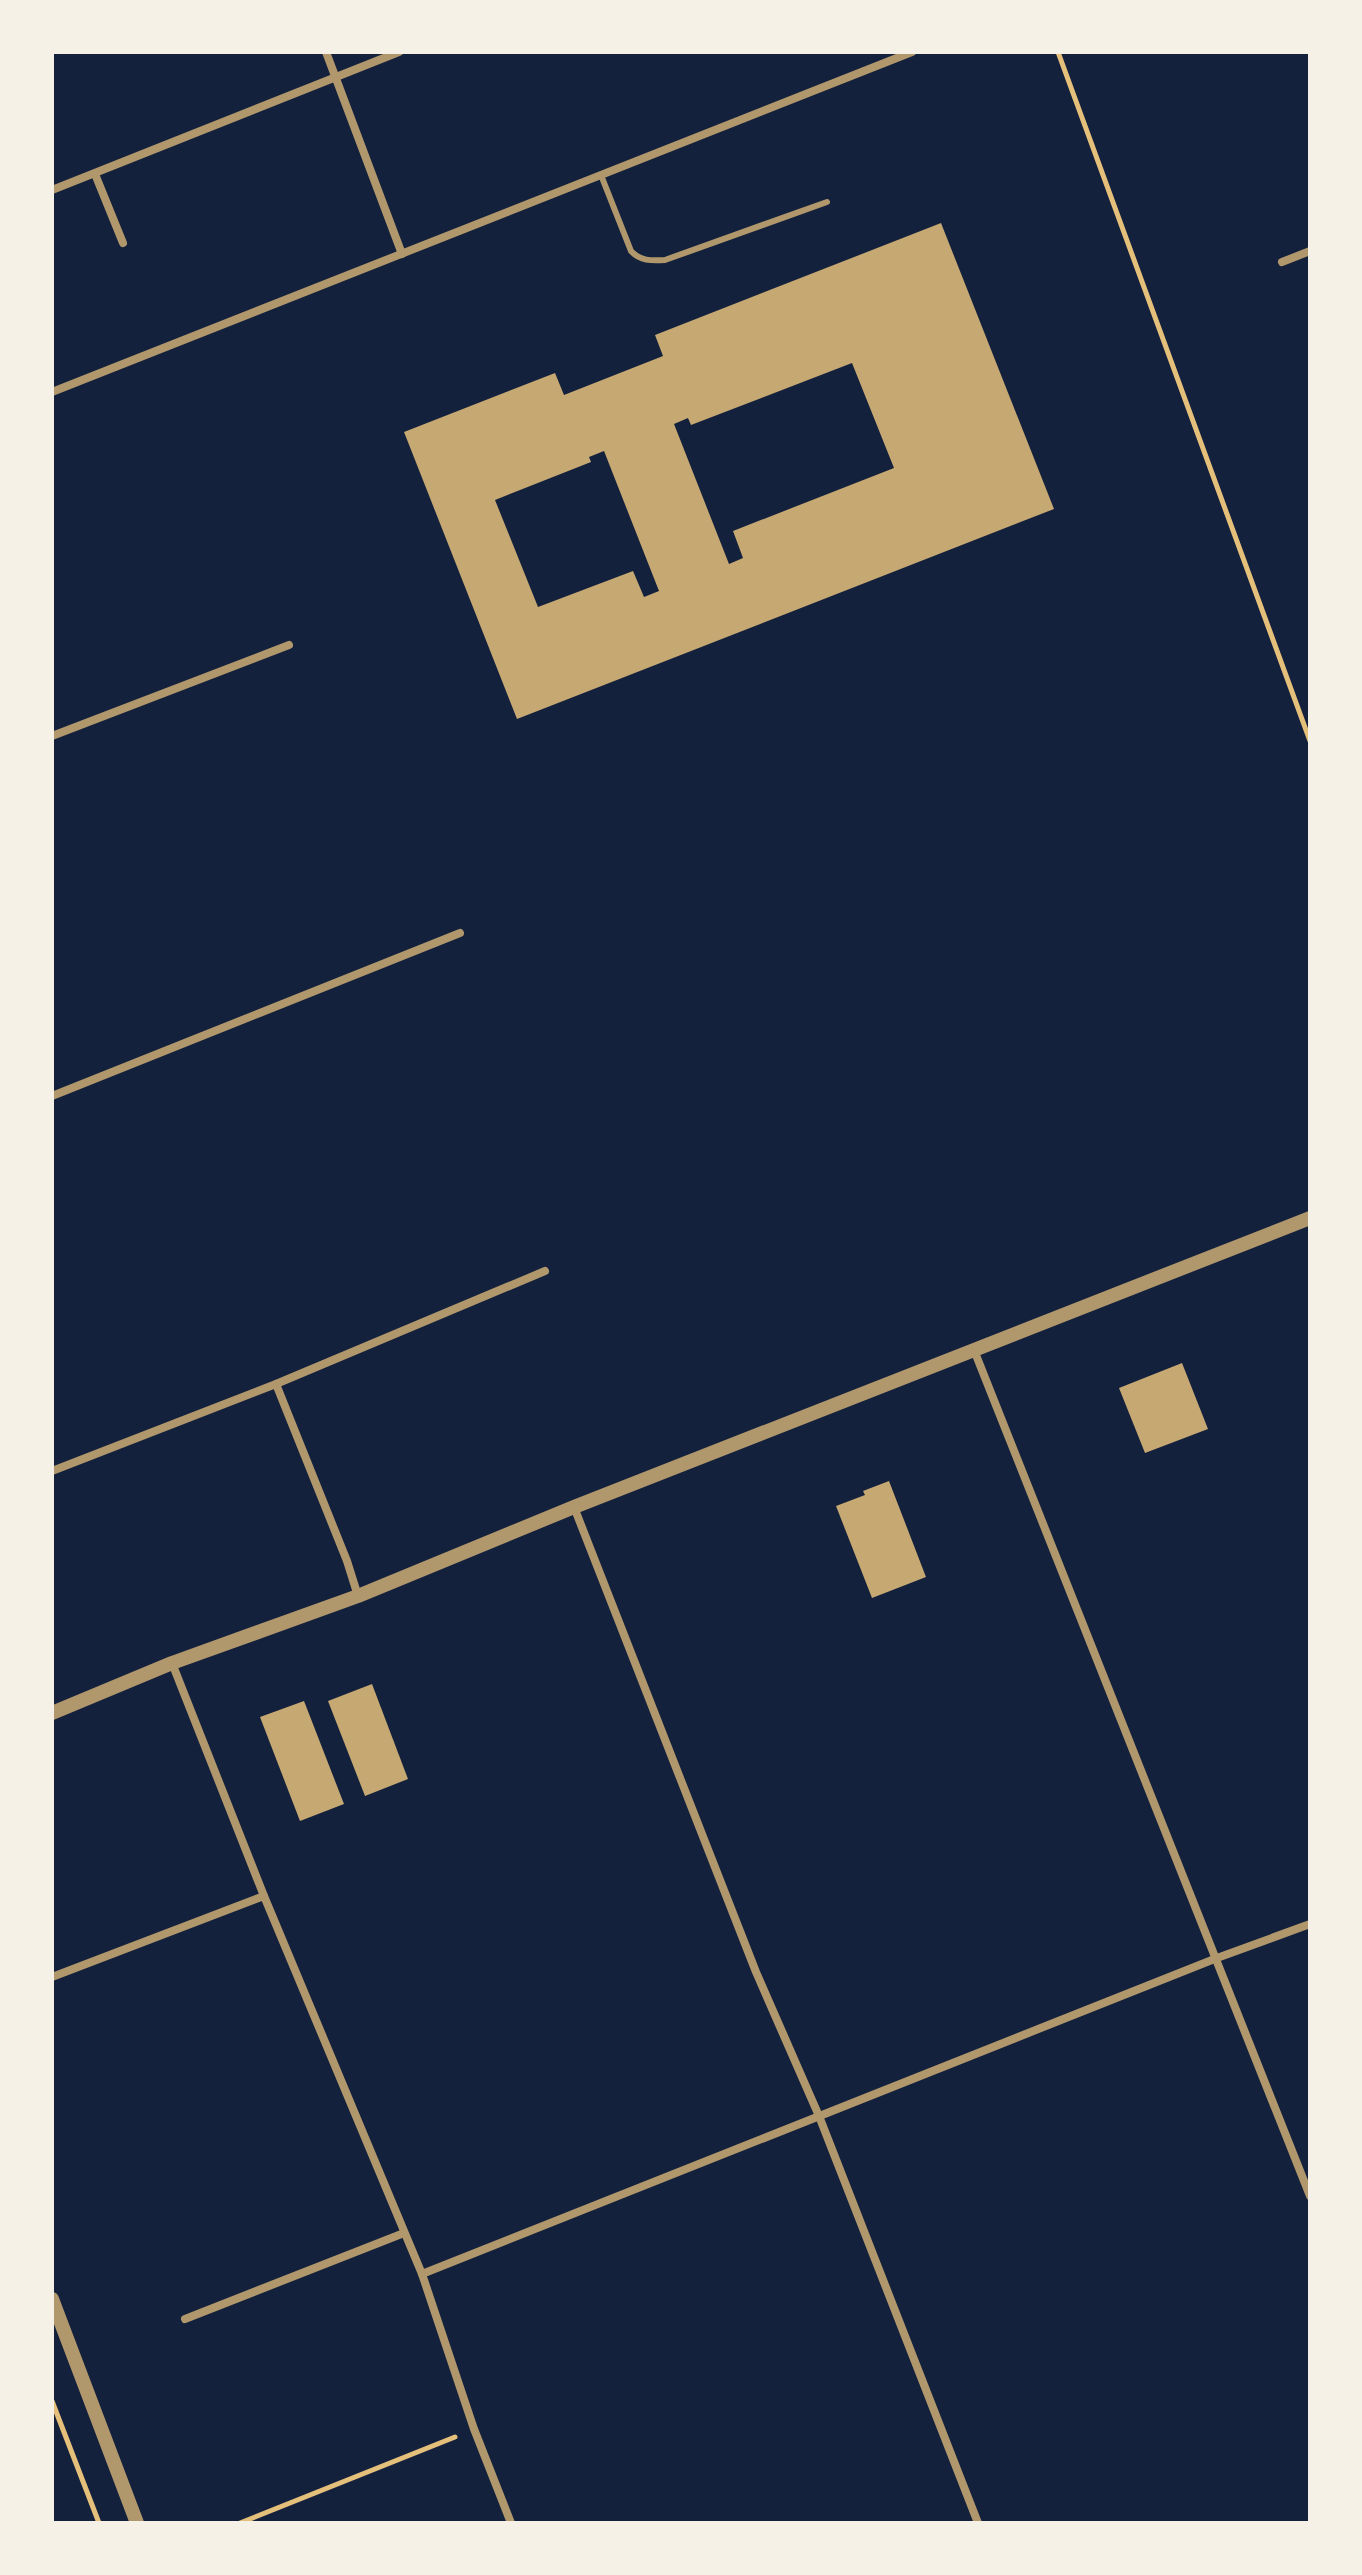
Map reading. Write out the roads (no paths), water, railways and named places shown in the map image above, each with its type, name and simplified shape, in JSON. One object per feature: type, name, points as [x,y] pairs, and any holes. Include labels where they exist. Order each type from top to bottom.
[{"type":"street","points":[[326,52],[402,254]]},
{"type":"street","points":[[52,190],[399,52]]},
{"type":"street","points":[[52,392],[897,55],[912,52]]},
{"type":"street","points":[[95,174],[123,243]]},
{"type":"street","points":[[1282,262],[1310,251]]},
{"type":"street","points":[[52,736],[289,645]]},
{"type":"street","points":[[52,1096],[460,933]]},
{"type":"street","points":[[52,1713],[172,1663],[358,1596],[574,1507],[1310,1218]]},
{"type":"street","points":[[52,1471],[276,1384],[545,1271]]},
{"type":"street","points":[[974,1350],[1310,2196]]},
{"type":"street","points":[[276,1384],[358,1596]]},
{"type":"street","points":[[574,1507],[756,1972],[819,2116],[978,2523]]},
{"type":"street","points":[[172,1663],[264,1896],[422,2274],[474,2429],[511,2523]]},
{"type":"street","points":[[52,1977],[264,1896]]},
{"type":"street","points":[[422,2274],[1217,1958],[1310,1924]]},
{"type":"street","points":[[185,2319],[404,2233]]},
{"type":"street","points":[[52,2299],[137,2523]]},
{"type":"lane","points":[[601,175],[631,251],[638,258],[653,261],[665,260],[827,202]]}]
